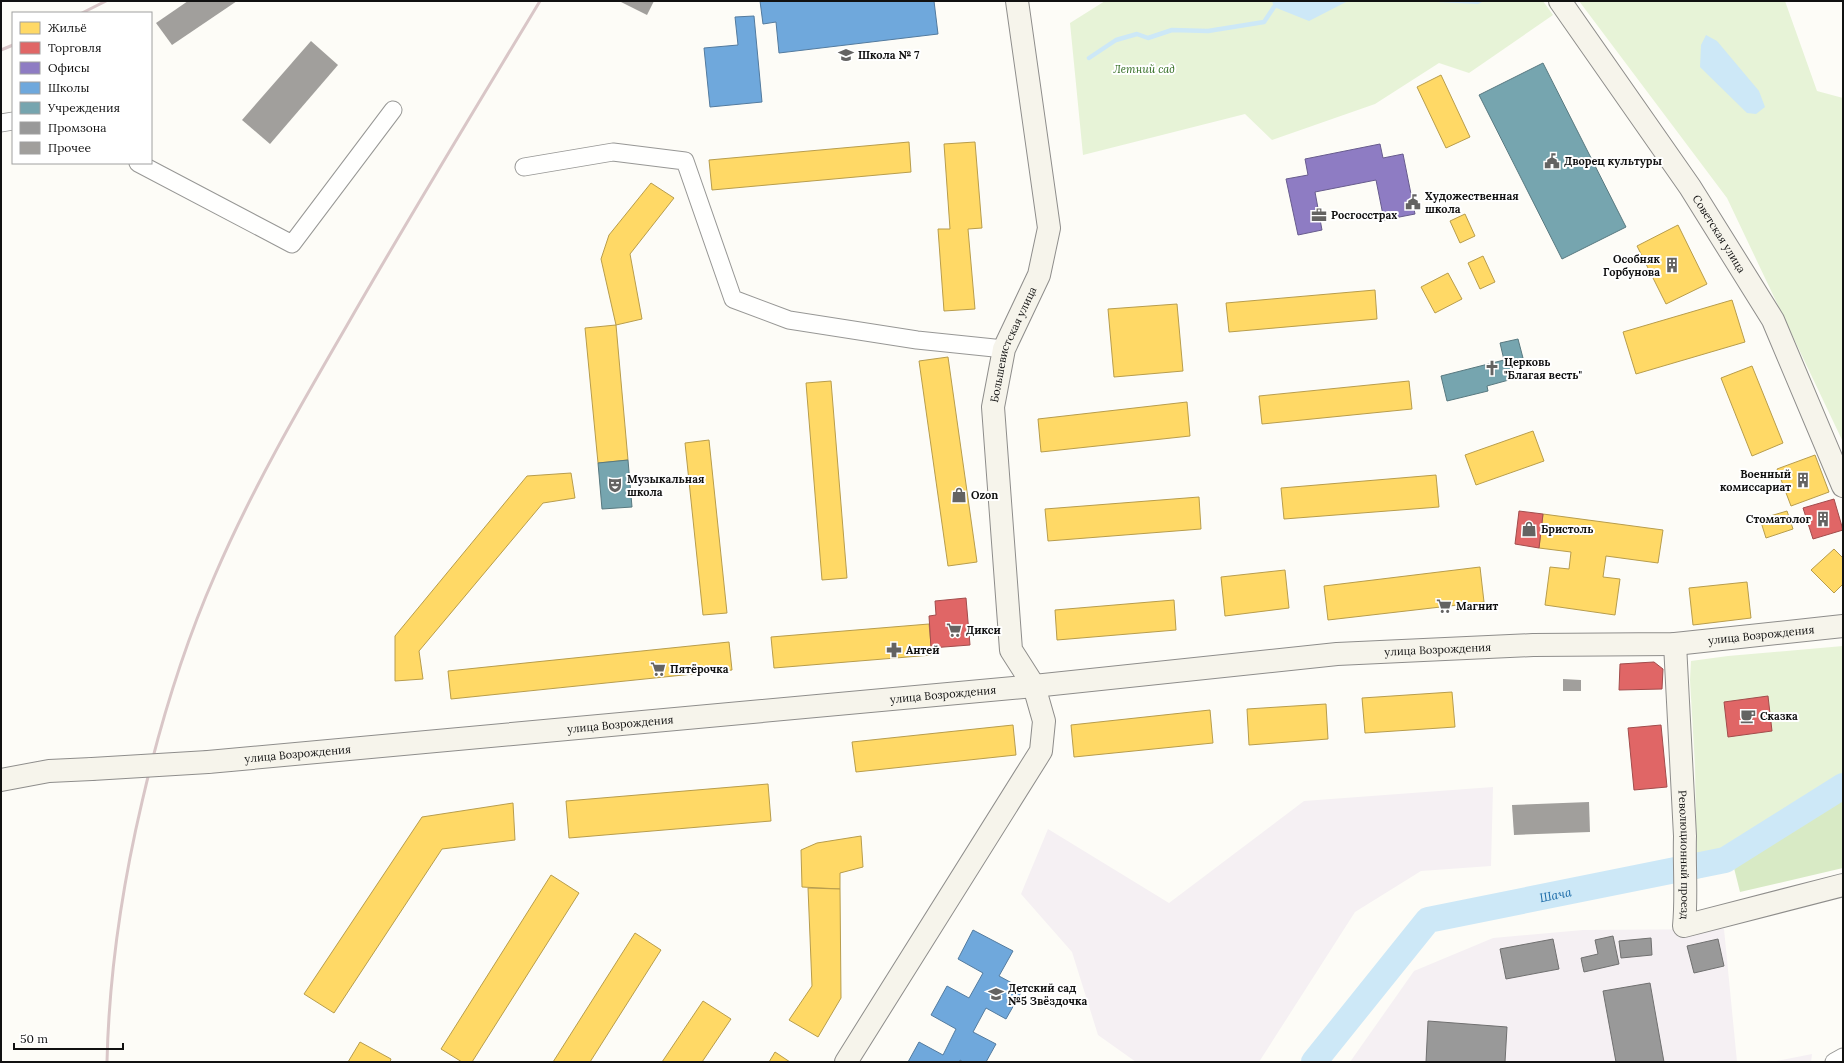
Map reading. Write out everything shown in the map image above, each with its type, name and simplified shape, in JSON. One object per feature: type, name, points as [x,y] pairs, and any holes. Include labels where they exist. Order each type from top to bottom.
[{"type":"main road","name":"Большевистская улица","points":[[1017,1],[1049,228],[1039,275],[1004,349],[993,407],[1011,650],[1034,686]]},
{"type":"main road","name":"Советская улица","points":[[1560,1],[1690,188],[1773,320],[1843,486]]},
{"type":"main road","name":"улица Возрождения","points":[[1,780],[49,771],[208,762],[1034,686],[1337,654],[1533,645],[1675,644],[1843,626]]},
{"type":"main road","name":"Революционный проезд","points":[[1675,644],[1685,836],[1685,916],[1843,885]]},
{"type":"main road","points":[[846,1062],[1041,751],[1044,721],[1034,686]]},
{"type":"street","points":[[140,164],[292,244],[394,110]]},
{"type":"street","points":[[1,123],[12,122]]},
{"type":"street","points":[[524,167],[613,152],[685,161],[733,299],[789,320],[917,340],[1004,349]]},
{"type":"street","points":[[1834,1062],[1843,1057]]},
{"type":"shaded area","points":[[1493,787],[1491,866],[1421,871],[1355,912],[1259,1062],[1136,1062],[1098,1035],[1072,952],[1021,894],[1048,829],[1169,903],[1304,801]]},
{"type":"shaded area","points":[[1724,929],[1737,1062],[1350,1062],[1414,971],[1493,938],[1583,930]]},
{"type":"shaded area","points":[[1812,1054],[1811,1062],[1771,1062]]},
{"type":"green space","name":"Летний сад","points":[[1105,1],[1543,1],[1553,15],[1469,73],[1439,63],[1375,104],[1272,140],[1245,114],[1083,155],[1070,23]]},
{"type":"green space","points":[[1579,1],[1785,1],[1817,91],[1843,98],[1843,442],[1727,198]]},
{"type":"green space","points":[[1843,646],[1843,780],[1734,868],[1697,879],[1695,766],[1690,680],[1691,661],[1728,656]]},
{"type":"green space","points":[[1843,780],[1843,868],[1740,892],[1734,868]]},
{"type":"water","points":[[1272,1],[1348,1],[1309,21],[1274,7]]},
{"type":"water","points":[[1416,1],[1484,1],[1478,4]]},
{"type":"water","points":[[1706,35],[1717,41],[1759,91],[1765,107],[1756,114],[1747,113],[1700,67],[1701,45]]},
{"type":"building: Жильё","points":[[1441,75],[1470,137],[1446,148],[1417,87]]},
{"type":"building: Жильё","points":[[909,142],[911,172],[712,190],[709,160]]},
{"type":"building: Жильё","points":[[975,142],[982,228],[968,229],[975,309],[944,311],[938,229],[950,229],[944,144]]},
{"type":"building: Жильё","points":[[651,183],[674,198],[630,254],[642,319],[616,325],[601,259],[609,235]]},
{"type":"building: Жильё","points":[[1465,214],[1475,236],[1460,243],[1450,221]]},
{"type":"building: Жильё","name":"Особняк Горбунова","points":[[1678,225],[1707,284],[1666,304],[1637,246]]},
{"type":"building: Жильё","points":[[1483,256],[1495,282],[1480,289],[1468,263]]},
{"type":"building: Жильё","points":[[1448,273],[1462,299],[1435,313],[1421,287]]},
{"type":"building: Жильё","points":[[1375,290],[1377,319],[1229,332],[1226,303]]},
{"type":"building: Жильё","points":[[1732,300],[1745,342],[1636,374],[1623,332]]},
{"type":"building: Жильё","points":[[1177,304],[1183,371],[1114,377],[1108,309]]},
{"type":"building: Жильё","points":[[616,325],[628,460],[598,463],[585,328]]},
{"type":"building: Жильё","points":[[948,357],[977,562],[948,566],[919,361]]},
{"type":"building: Жильё","points":[[1752,366],[1783,443],[1752,456],[1721,378]]},
{"type":"building: Жильё","points":[[831,381],[847,578],[822,580],[806,383]]},
{"type":"building: Жильё","points":[[1409,381],[1412,409],[1262,424],[1259,396]]},
{"type":"building: Жильё","points":[[1187,402],[1190,436],[1041,452],[1038,419]]},
{"type":"building: Жильё","points":[[1533,431],[1544,461],[1476,485],[1465,455]]},
{"type":"building: Жильё","points":[[709,440],[727,613],[703,615],[685,443]]},
{"type":"building: Жильё","name":"Военный комиссариат","points":[[1815,455],[1829,492],[1791,506],[1777,469]]},
{"type":"building: Жильё","points":[[571,473],[575,498],[543,503],[419,651],[423,679],[395,681],[395,636],[527,476]]},
{"type":"building: Жильё","points":[[1436,475],[1439,507],[1284,519],[1281,488]]},
{"type":"building: Жильё","points":[[1199,497],[1201,529],[1048,541],[1045,509]]},
{"type":"building: Жильё","points":[[1787,511],[1793,529],[1766,538],[1760,519]]},
{"type":"building: Жильё","points":[[1543,514],[1663,530],[1658,563],[1606,556],[1603,577],[1620,579],[1615,615],[1545,605],[1550,567],[1569,569],[1571,552],[1539,548]]},
{"type":"building: Жильё","points":[[1834,549],[1843,558],[1843,584],[1834,593],[1811,570]]},
{"type":"building: Жильё","points":[[1480,567],[1484,602],[1328,620],[1324,586]]},
{"type":"building: Жильё","points":[[1285,570],[1289,608],[1225,616],[1221,577]]},
{"type":"building: Жильё","points":[[1747,582],[1751,618],[1693,625],[1689,588]]},
{"type":"building: Жильё","points":[[1174,600],[1176,630],[1057,640],[1055,610]]},
{"type":"building: Жильё","points":[[929,624],[932,655],[774,668],[771,637]]},
{"type":"building: Жильё","points":[[729,642],[732,670],[451,699],[448,671]]},
{"type":"building: Жильё","points":[[1452,692],[1455,727],[1365,733],[1362,698]]},
{"type":"building: Жильё","points":[[1326,704],[1328,739],[1249,745],[1247,709]]},
{"type":"building: Жильё","points":[[1210,710],[1213,743],[1074,757],[1071,725]]},
{"type":"building: Жильё","points":[[1013,725],[1016,755],[856,772],[852,742]]},
{"type":"building: Жильё","points":[[768,784],[771,821],[569,838],[566,801]]},
{"type":"building: Жильё","points":[[513,803],[515,840],[442,849],[334,1013],[304,994],[422,817]]},
{"type":"building: Жильё","points":[[861,836],[863,867],[840,873],[840,889],[802,887],[801,850],[817,843]]},
{"type":"building: Жильё","points":[[551,875],[579,893],[472,1062],[462,1062],[441,1049]]},
{"type":"building: Жильё","points":[[808,888],[840,889],[841,998],[818,1037],[789,1020],[812,986]]},
{"type":"building: Жильё","points":[[635,933],[661,950],[590,1062],[553,1062]]},
{"type":"building: Жильё","points":[[703,1001],[731,1019],[702,1062],[662,1062]]},
{"type":"building: Жильё","points":[[360,1042],[391,1059],[390,1062],[348,1062]]},
{"type":"building: Жильё","points":[[775,1052],[790,1062],[769,1062]]},
{"type":"building: Торговля","name":"Стоматолог","points":[[1834,499],[1843,530],[1813,539],[1803,508]]},
{"type":"building: Торговля","points":[[1519,511],[1543,514],[1539,548],[1515,544]]},
{"type":"building: Торговля","points":[[966,598],[970,645],[931,648],[929,616],[936,615],[935,601]]},
{"type":"building: Торговля","points":[[1654,662],[1663,669],[1662,689],[1619,690],[1620,664]]},
{"type":"building: Торговля","points":[[1768,696],[1772,731],[1728,737],[1724,702]]},
{"type":"building: Торговля","points":[[1661,725],[1667,787],[1634,790],[1628,728]]},
{"type":"building: Офисы","points":[[1380,144],[1383,158],[1403,154],[1415,214],[1384,220],[1376,180],[1315,192],[1322,230],[1298,235],[1286,179],[1308,175],[1305,159]]},
{"type":"building: Школы","points":[[760,1],[934,1],[938,34],[779,53],[776,22],[763,24]]},
{"type":"building: Школы","points":[[754,16],[762,102],[710,107],[704,48],[738,45],[735,17]]},
{"type":"building: Школы","name":"Детский сад №5 Звёздочка","points":[[973,930],[1013,951],[999,976],[1023,989],[1006,1019],[986,1008],[973,1032],[996,1044],[986,1062],[963,1062],[960,1060],[959,1062],[908,1062],[919,1042],[943,1055],[956,1029],[931,1015],[947,986],[969,998],[983,973],[958,959]]},
{"type":"building: Учреждения","name":"Дворец культуры","points":[[1543,63],[1626,227],[1562,259],[1479,95]]},
{"type":"building: Учреждения","name":"Церковь \"Благая весть\"","points":[[1518,339],[1523,358],[1512,361],[1516,378],[1487,386],[1488,391],[1447,401],[1441,376],[1504,360],[1500,343]]},
{"type":"building: Учреждения","name":"Музыкальная школа","points":[[628,460],[632,507],[602,509],[598,463]]},
{"type":"building: Промзона","points":[[1613,936],[1619,964],[1584,972],[1581,958],[1598,954],[1595,940]]},
{"type":"building: Промзона","points":[[1651,938],[1652,955],[1621,958],[1619,941]]},
{"type":"building: Промзона","points":[[1553,939],[1559,969],[1506,979],[1500,949]]},
{"type":"building: Промзона","points":[[1718,939],[1724,966],[1694,973],[1687,946]]},
{"type":"building: Промзона","points":[[1650,983],[1664,1062],[1616,1062],[1603,991]]},
{"type":"building: Промзона","points":[[1428,1021],[1507,1027],[1505,1062],[1426,1062]]},
{"type":"building: Прочее","points":[[188,1],[237,1],[172,45],[156,23]]},
{"type":"building: Прочее","points":[[619,1],[654,1],[647,15]]},
{"type":"building: Прочее","points":[[311,41],[338,65],[270,144],[242,120]]},
{"type":"building: Прочее","points":[[1563,679],[1581,680],[1581,691],[1563,691]]},
{"type":"building: Прочее","points":[[1589,802],[1590,832],[1514,835],[1512,805]]},
{"type":"waterway","points":[[1089,58],[1116,40],[1137,34],[1148,38],[1172,30],[1208,31],[1264,22],[1274,7]]},
{"type":"waterway","name":"Шача","points":[[1314,1062],[1428,920],[1725,860],[1843,786]]},
{"type":"railway","points":[[84,12],[106,1]]},
{"type":"railway","points":[[107,1062],[110,996],[128,866],[149,773],[165,715],[173,687],[203,603],[244,511],[328,357],[442,163],[540,1]]},
{"type":"railway","points":[[1,50],[12,45]]},
{"type":"place","name":"Школа № 7","points":[[846,55]]},
{"type":"place","name":"Дворец культуры","points":[[1552,161]]},
{"type":"place","name":"Художественная школа","points":[[1413,202]]},
{"type":"place","name":"Росгосстрах","points":[[1319,215]]},
{"type":"place","name":"Особняк Горбунова","points":[[1672,265]]},
{"type":"place","name":"Церковь \"Благая весть\"","points":[[1492,368]]},
{"type":"place","name":"Военный комиссариат","points":[[1803,480]]},
{"type":"place","name":"Музыкальная школа","points":[[615,485]]},
{"type":"place","name":"Ozon","points":[[959,495]]},
{"type":"place","name":"Стоматолог","points":[[1823,519]]},
{"type":"place","name":"Бристоль","points":[[1529,529]]},
{"type":"place","name":"Магнит","points":[[1444,606]]},
{"type":"place","name":"Дикси","points":[[954,630]]},
{"type":"place","name":"Антей","points":[[894,650]]},
{"type":"place","name":"Пятёрочка","points":[[658,669]]},
{"type":"place","name":"Сказка","points":[[1748,716]]},
{"type":"place","name":"Детский сад №5 Звёздочка","points":[[996,994]]}]
